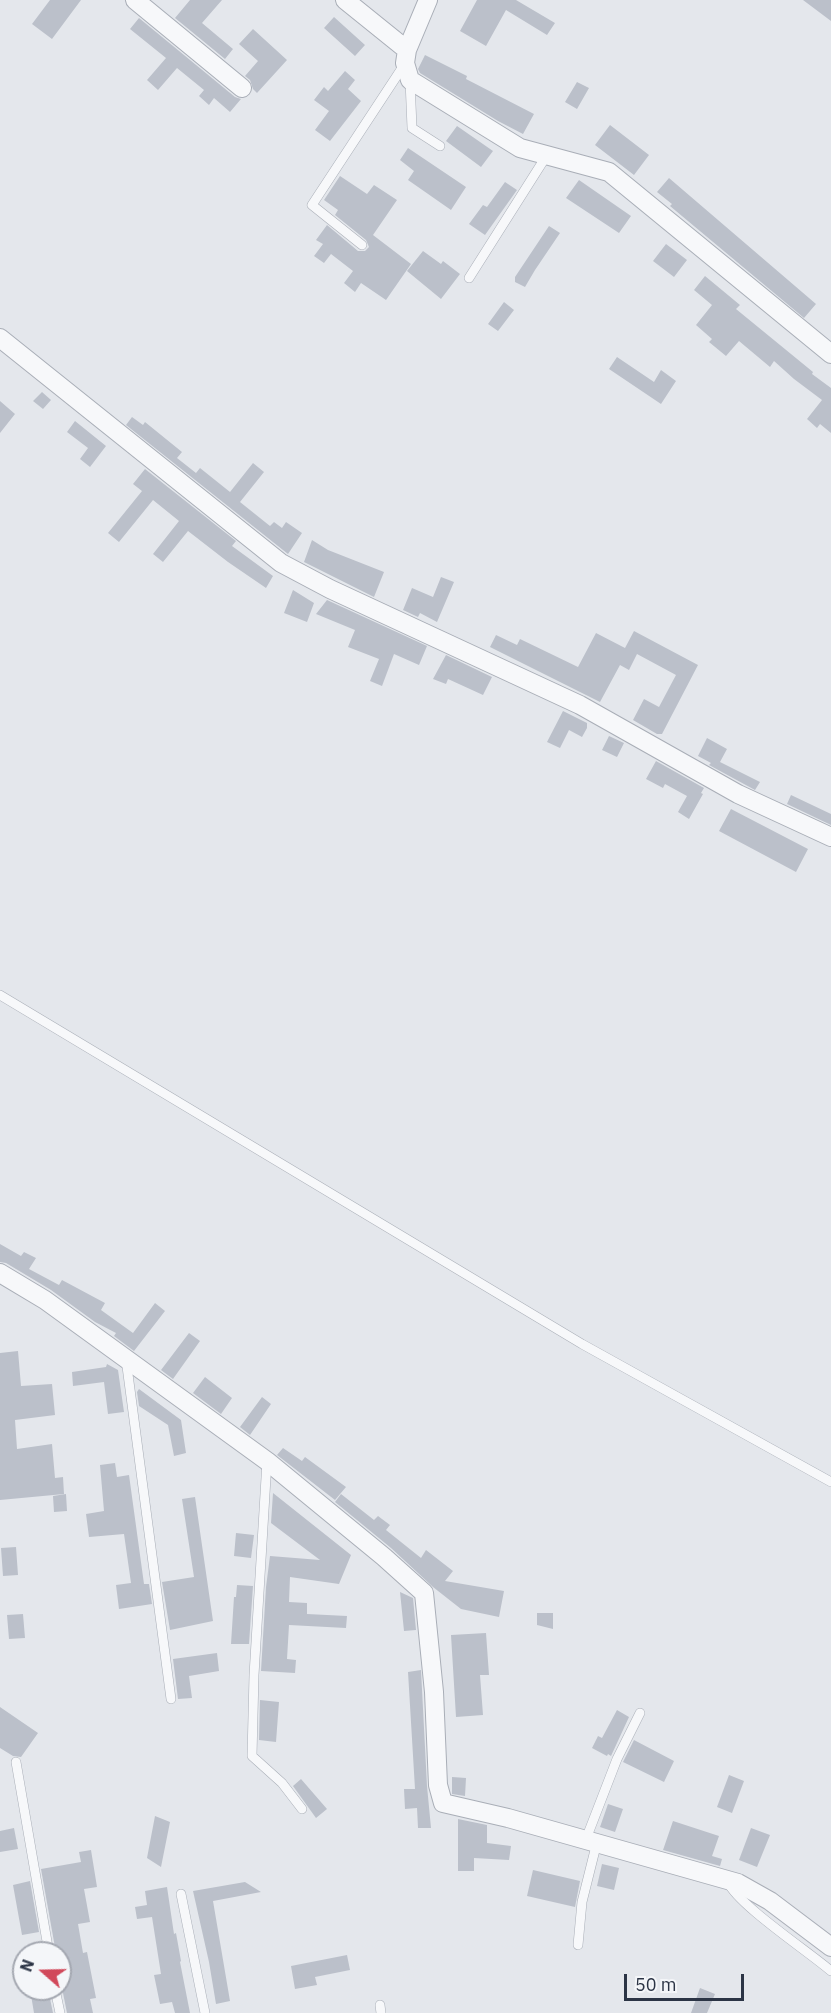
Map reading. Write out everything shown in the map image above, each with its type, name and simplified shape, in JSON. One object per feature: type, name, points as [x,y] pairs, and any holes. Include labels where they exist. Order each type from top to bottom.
[{"type":"street","points":[[135,0],[242,88]]},
{"type":"street","points":[[345,0],[408,64],[520,148],[609,172],[831,354]]},
{"type":"street","points":[[408,64],[428,0]]},
{"type":"street","points":[[0,338],[281,563],[330,589],[580,705],[738,794],[831,837]]},
{"type":"street","points":[[0,1273],[45,1300],[267,1461],[424,1593],[434,1692],[438,1785],[443,1803],[508,1818],[738,1883],[770,1901],[831,1947]]},
{"type":"lane","points":[[408,64],[412,128],[440,146]]},
{"type":"lane","points":[[362,245],[312,205],[408,64]]},
{"type":"lane","points":[[469,278],[547,155]]},
{"type":"lane","points":[[0,995],[582,1344],[831,1482]]},
{"type":"lane","points":[[125,1357],[171,1700]]},
{"type":"lane","points":[[267,1461],[254,1676],[252,1756],[282,1783],[302,1809]]},
{"type":"lane","points":[[578,1945],[592,1841],[617,1760],[640,1713]]},
{"type":"lane","points":[[16,1762],[47,1941]]},
{"type":"lane","points":[[727,1880],[730,1888],[748,1905],[831,1971]]},
{"type":"lane","points":[[182,1894],[205,2013]]},
{"type":"building","points":[[50,0],[81,0],[52,39],[32,24]]},
{"type":"building","points":[[190,0],[222,0],[202,23],[233,49],[225,59],[175,18]]},
{"type":"building","points":[[477,0],[516,0],[555,23],[547,35],[506,10],[486,46],[460,31]]},
{"type":"building","points":[[803,0],[831,0],[831,21]]},
{"type":"building","points":[[334,17],[365,45],[355,56],[324,28]]},
{"type":"building","points":[[139,18],[235,97],[241,99],[230,112],[214,98],[209,105],[199,96],[204,90],[177,68],[158,90],[147,80],[166,58],[130,29]]},
{"type":"building","points":[[253,29],[287,60],[257,93],[245,76],[258,61],[239,44]]},
{"type":"building","points":[[425,55],[534,114],[523,134],[420,73],[418,69]]},
{"type":"building","points":[[345,71],[355,80],[348,89],[361,101],[330,141],[315,130],[329,111],[314,100],[324,87],[328,91]]},
{"type":"building","points":[[577,82],[589,88],[577,109],[565,102]]},
{"type":"building","points":[[610,125],[649,155],[634,175],[595,145]]},
{"type":"building","points":[[457,126],[493,151],[481,167],[446,141]]},
{"type":"building","points":[[408,148],[466,187],[451,210],[408,180],[414,171],[400,160]]},
{"type":"building","points":[[340,176],[367,194],[374,185],[397,200],[373,235],[411,264],[386,300],[361,283],[355,292],[344,283],[353,271],[331,254],[324,263],[314,256],[323,244],[316,240],[327,225],[358,251],[365,251],[369,247],[366,240],[335,215],[338,210],[324,200]]},
{"type":"building","points":[[669,178],[816,304],[804,318],[670,206],[672,204],[657,192]]},
{"type":"building","points":[[579,180],[631,216],[619,233],[566,198]]},
{"type":"building","points":[[505,182],[517,190],[485,235],[469,224],[483,205],[487,207]]},
{"type":"building","points":[[549,226],[560,233],[525,287],[515,282],[515,277]]},
{"type":"building","points":[[666,244],[687,260],[674,277],[653,261]]},
{"type":"building","points":[[423,251],[441,264],[443,261],[460,274],[441,299],[407,271]]},
{"type":"building","points":[[705,276],[740,305],[736,309],[831,388],[831,433],[820,424],[817,428],[807,419],[822,400],[774,361],[770,367],[739,341],[726,356],[709,342],[712,339],[696,325],[712,305],[694,290]]},
{"type":"building","points":[[504,302],[514,310],[498,331],[488,324]]},
{"type":"building","points":[[617,357],[654,382],[661,370],[676,381],[661,404],[609,369]]},
{"type":"building","points":[[42,392],[51,400],[43,409],[33,401]]},
{"type":"building","points":[[0,401],[15,414],[0,433]]},
{"type":"building","points":[[132,417],[143,425],[145,422],[182,452],[177,458],[196,473],[200,468],[230,492],[253,463],[264,472],[240,502],[270,526],[274,522],[282,528],[286,522],[302,533],[288,554],[126,425]]},
{"type":"building","points":[[75,421],[106,446],[90,467],[80,459],[88,448],[67,432]]},
{"type":"building","points":[[145,469],[236,541],[232,546],[273,576],[266,588],[188,531],[163,562],[153,554],[179,521],[153,500],[119,542],[108,533],[142,491],[133,484]]},
{"type":"building","points":[[312,540],[328,550],[384,572],[374,597],[304,562]]},
{"type":"building","points":[[441,577],[454,582],[437,622],[420,613],[418,617],[403,610],[412,588],[433,597]]},
{"type":"building","points":[[293,590],[314,603],[307,622],[284,613]]},
{"type":"building","points":[[327,600],[427,646],[419,665],[394,654],[382,686],[370,681],[379,659],[348,647],[355,630],[316,614]]},
{"type":"building","points":[[634,631],[698,665],[662,734],[657,734],[633,720],[644,699],[659,707],[676,675],[637,654],[629,670],[620,665],[600,702],[490,647],[496,635],[517,645],[520,639],[578,667],[596,633],[625,648]]},
{"type":"building","points":[[446,655],[492,677],[483,695],[448,679],[446,684],[433,679]]},
{"type":"building","points":[[563,711],[587,723],[587,728],[582,737],[569,730],[560,748],[547,742]]},
{"type":"building","points":[[609,736],[624,743],[617,757],[602,750]]},
{"type":"building","points":[[707,738],[727,749],[720,762],[760,782],[755,790],[709,765],[711,763],[698,756]]},
{"type":"building","points":[[656,761],[704,788],[689,819],[678,812],[687,796],[665,784],[663,788],[646,779]]},
{"type":"building","points":[[791,795],[831,814],[831,825],[787,804]]},
{"type":"building","points":[[731,809],[808,849],[796,872],[719,831]]},
{"type":"building","points":[[0,1244],[21,1256],[24,1252],[36,1258],[29,1269],[59,1285],[62,1280],[105,1303],[101,1310],[133,1333],[155,1303],[165,1311],[134,1351],[114,1336],[116,1333],[95,1322],[51,1290],[6,1263],[0,1262]]},
{"type":"building","points":[[189,1333],[200,1341],[173,1379],[161,1370]]},
{"type":"building","points":[[18,1351],[21,1386],[52,1384],[55,1415],[15,1420],[17,1449],[52,1444],[55,1478],[63,1477],[64,1494],[0,1500],[0,1353]]},
{"type":"building","points":[[107,1364],[118,1370],[124,1412],[108,1414],[104,1382],[73,1386],[72,1372],[106,1367]]},
{"type":"building","points":[[205,1377],[232,1398],[221,1414],[193,1393]]},
{"type":"building","points":[[139,1389],[181,1420],[186,1453],[174,1456],[168,1425],[139,1406],[137,1392]]},
{"type":"building","points":[[262,1397],[271,1404],[250,1435],[240,1427]]},
{"type":"building","points":[[283,1448],[302,1461],[305,1457],[346,1487],[335,1500],[277,1455]]},
{"type":"building","points":[[115,1463],[117,1477],[129,1475],[144,1584],[149,1584],[152,1604],[119,1609],[116,1585],[131,1583],[124,1534],[89,1537],[86,1514],[104,1511],[100,1465]]},
{"type":"building","points":[[273,1493],[351,1555],[339,1584],[290,1577],[289,1602],[307,1603],[307,1614],[347,1616],[346,1628],[289,1625],[287,1659],[296,1660],[295,1673],[261,1671],[270,1556],[320,1560],[271,1523]]},
{"type":"building","points":[[66,1494],[67,1511],[54,1512],[53,1496]]},
{"type":"building","points":[[341,1494],[374,1520],[378,1516],[390,1525],[386,1530],[421,1558],[426,1550],[453,1571],[445,1581],[504,1591],[499,1617],[461,1609],[335,1502]]},
{"type":"building","points":[[195,1497],[213,1621],[170,1630],[162,1582],[194,1577],[182,1499]]},
{"type":"building","points":[[236,1533],[254,1535],[251,1558],[234,1556]]},
{"type":"building","points":[[16,1547],[18,1575],[3,1576],[1,1548]]},
{"type":"building","points":[[237,1585],[253,1586],[249,1644],[231,1644]]},
{"type":"building","points":[[400,1592],[413,1598],[416,1630],[404,1631]]},
{"type":"building","points":[[537,1613],[553,1613],[553,1629],[537,1625]]},
{"type":"building","points":[[23,1614],[25,1638],[9,1639],[7,1615]]},
{"type":"building","points":[[486,1633],[489,1675],[480,1675],[483,1715],[456,1717],[451,1635]]},
{"type":"building","points":[[217,1653],[219,1671],[189,1676],[192,1698],[178,1699],[173,1659]]},
{"type":"building","points":[[421,1670],[431,1828],[418,1828],[417,1808],[405,1809],[404,1789],[415,1789],[408,1672]]},
{"type":"building","points":[[260,1700],[279,1702],[276,1742],[259,1740]]},
{"type":"building","points":[[0,1707],[38,1733],[21,1757],[13,1756],[0,1748]]},
{"type":"building","points":[[617,1710],[629,1717],[611,1756],[608,1754],[607,1756],[592,1748],[598,1736],[602,1738]]},
{"type":"building","points":[[634,1740],[674,1761],[664,1782],[623,1762]]},
{"type":"building","points":[[729,1775],[744,1781],[732,1813],[717,1807]]},
{"type":"building","points":[[452,1777],[466,1778],[465,1796],[452,1794]]},
{"type":"building","points":[[301,1779],[327,1809],[316,1818],[293,1786]]},
{"type":"building","points":[[608,1804],[623,1809],[615,1832],[600,1827]]},
{"type":"building","points":[[155,1816],[170,1822],[161,1867],[147,1858]]},
{"type":"building","points":[[458,1819],[487,1825],[487,1843],[511,1846],[509,1860],[474,1858],[474,1871],[458,1871]]},
{"type":"building","points":[[673,1821],[719,1836],[712,1856],[722,1859],[720,1866],[663,1850]]},
{"type":"building","points":[[14,1828],[18,1849],[0,1852],[0,1831]]},
{"type":"building","points":[[751,1828],[770,1835],[757,1867],[739,1860]]},
{"type":"building","points":[[91,1850],[97,1887],[84,1889],[90,1922],[78,1924],[83,1953],[87,1952],[96,1998],[90,1999],[93,2013],[67,2013],[65,2001],[72,2001],[72,1941],[54,1941],[41,1869],[81,1862],[79,1852]]},
{"type":"building","points":[[602,1864],[619,1868],[614,1890],[597,1886]]},
{"type":"building","points":[[533,1870],[580,1881],[575,1907],[527,1896]]},
{"type":"building","points":[[30,1881],[39,1932],[22,1935],[13,1885]]},
{"type":"building","points":[[245,1882],[261,1892],[213,1901],[230,2001],[216,2004],[193,1891]]},
{"type":"building","points":[[167,1887],[190,2013],[175,2013],[172,2002],[160,2004],[154,1975],[161,1974],[152,1917],[137,1919],[135,1907],[147,1905],[145,1891]]},
{"type":"building","points":[[347,1955],[350,1970],[315,1977],[317,1985],[295,1989],[291,1966]]},
{"type":"building","points":[[700,1988],[715,1994],[707,2013],[691,2013]]},
{"type":"building","points":[[32,2001],[50,2001],[53,2013],[34,2013]]}]
